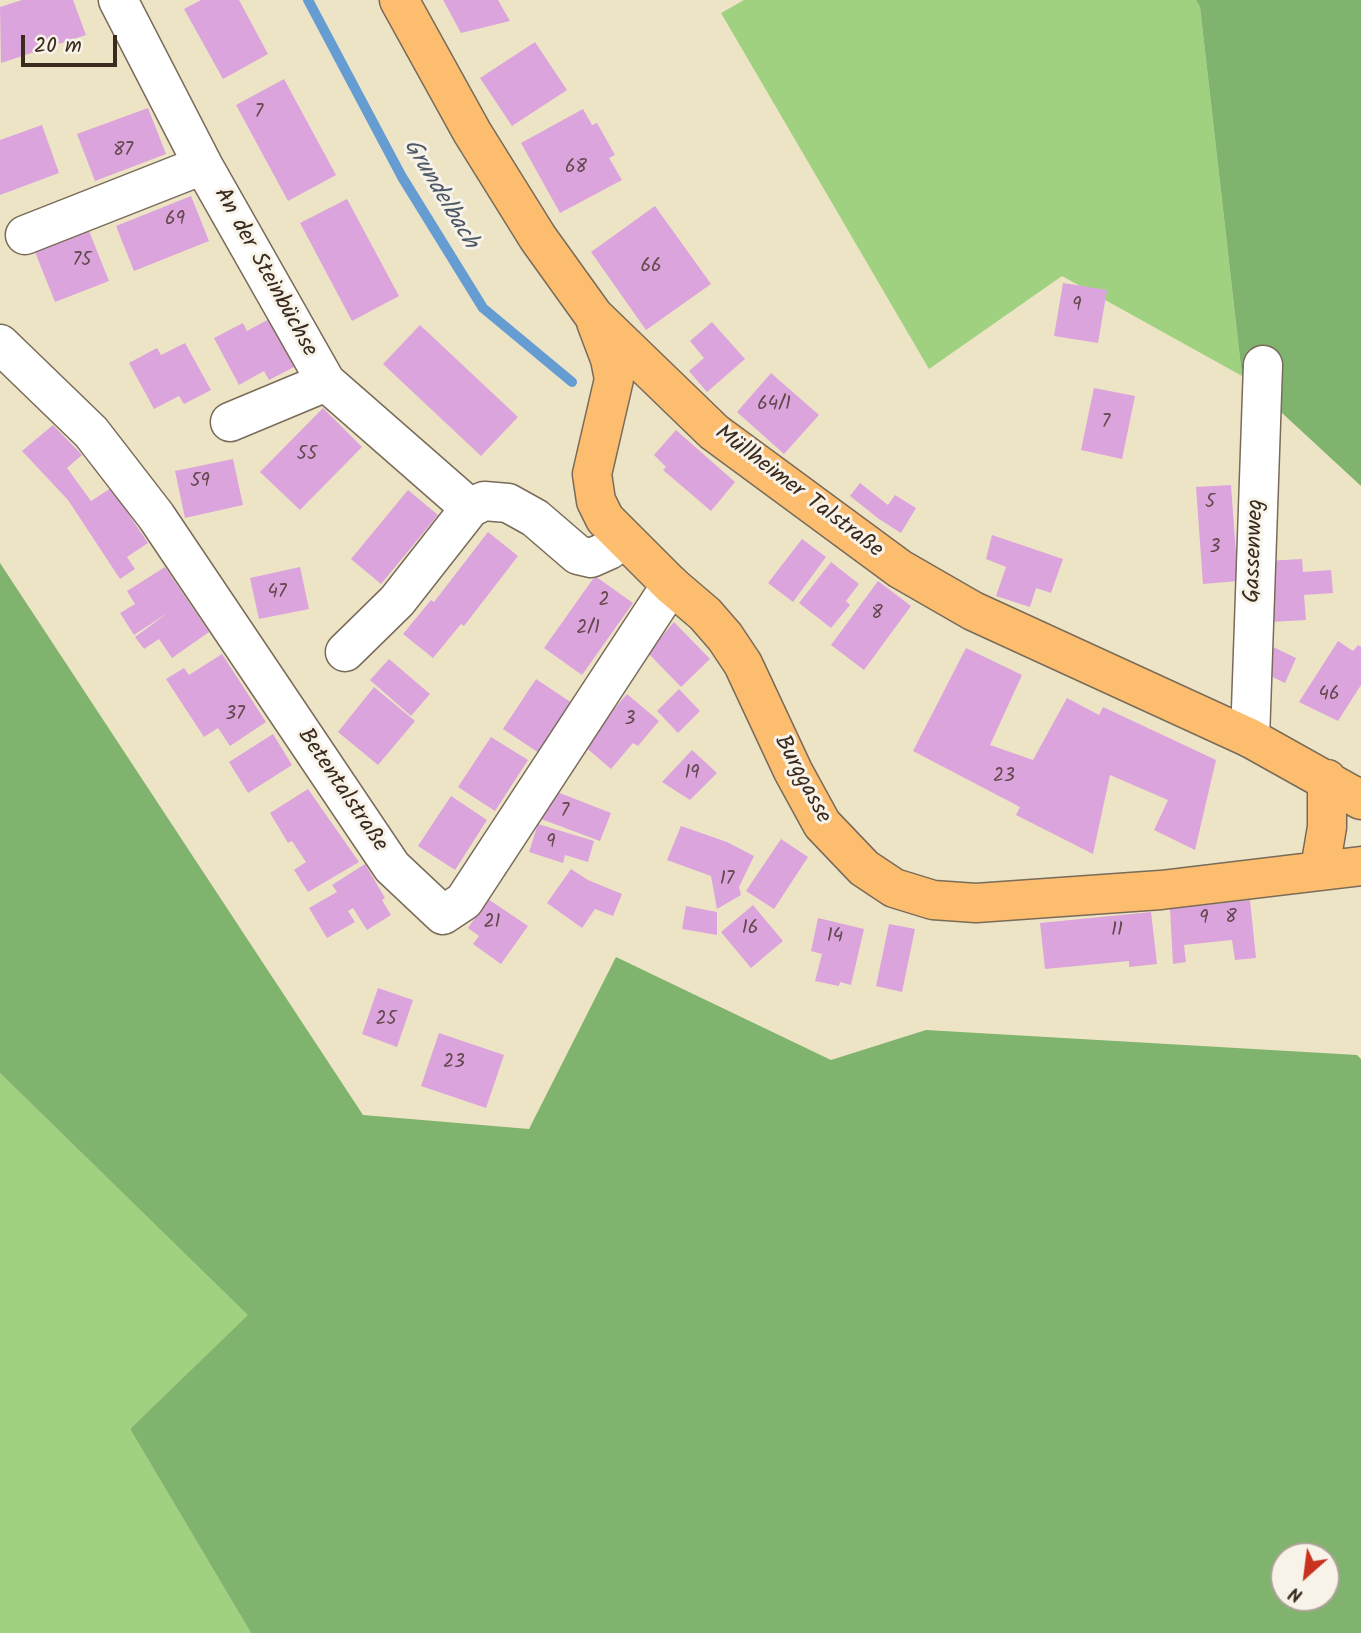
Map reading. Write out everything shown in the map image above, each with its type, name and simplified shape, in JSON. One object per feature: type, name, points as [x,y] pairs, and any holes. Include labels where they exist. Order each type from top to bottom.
[{"type":"main road","name":"Müllheimer Talstraße","points":[[399,0],[472,132],[538,238],[594,316],[714,432],[900,569],[985,616],[1250,738],[1361,800]]},
{"type":"main road","name":"Burggasse","points":[[594,316],[610,359],[614,379],[610,406],[592,474],[596,501],[605,519],[623,538],[705,614],[725,637],[743,664],[793,771],[822,824],[864,868],[894,888],[933,900],[976,902],[1161,890],[1361,866]]},
{"type":"main road","points":[[610,406],[645,389],[670,387]]},
{"type":"main road","points":[[1320,869],[1327,827],[1327,779]]},
{"type":"street","name":"An der Steinbüchse","points":[[125,2],[203,164],[326,382],[470,508]]},
{"type":"street","name":"An der Steinbüchse","points":[[25,236],[203,164]]},
{"type":"street","name":"Betentalstraße","points":[[0,344],[91,432],[156,516],[393,867],[443,915],[464,901],[671,585]]},
{"type":"street","name":"Gassenweg","points":[[1250,738],[1263,365]]},
{"type":"street","name":"An der Steinbüchse","points":[[230,422],[326,382]]},
{"type":"street","points":[[345,652],[397,601],[470,508],[484,501],[508,503],[535,518],[578,555],[591,558],[609,551],[623,538]]},
{"type":"green space","points":[[744,0],[1196,0],[1200,7],[1242,376],[1062,276],[929,369],[721,13]]},
{"type":"green space","points":[[1196,0],[1361,0],[1361,486],[1242,376],[1200,7]]},
{"type":"green space","points":[[0,563],[363,1115],[529,1129],[616,957],[831,1060],[926,1030],[1357,1055],[1361,1059],[1361,1633],[251,1633],[130,1429],[248,1315],[0,1073]]},
{"type":"green space","points":[[0,1073],[249,1315],[130,1429],[251,1633],[0,1633]]},
{"type":"building","points":[[22,0],[73,0],[86,35],[1,63],[0,7]]},
{"type":"building","points":[[201,0],[239,0],[268,54],[223,79],[184,9]]},
{"type":"building","points":[[443,0],[498,0],[510,21],[461,33]]},
{"type":"building","points":[[535,42],[567,90],[512,126],[480,78]]},
{"type":"building","points":[[284,79],[336,175],[288,201],[236,105]]},
{"type":"building","points":[[148,108],[166,154],[95,181],[77,134]]},
{"type":"building","points":[[583,109],[592,125],[597,123],[615,155],[609,158],[622,180],[560,213],[521,143]]},
{"type":"building","points":[[42,125],[59,173],[0,195],[0,140]]},
{"type":"building","points":[[191,196],[209,241],[134,271],[116,226]]},
{"type":"building","points":[[347,199],[399,296],[352,321],[300,223]]},
{"type":"building","points":[[655,206],[711,284],[646,330],[591,252]]},
{"type":"building","points":[[89,231],[109,281],[55,302],[35,252]]},
{"type":"building","points":[[1063,283],[1107,290],[1098,343],[1054,336]]},
{"type":"building","points":[[271,318],[296,366],[269,380],[264,371],[239,385],[214,338],[243,323],[247,331]]},
{"type":"building","points":[[712,322],[745,359],[707,392],[689,371],[704,358],[690,341]]},
{"type":"building","points":[[420,325],[518,417],[481,456],[383,364]]},
{"type":"building","points":[[185,343],[211,390],[184,404],[179,396],[154,409],[129,363],[157,348],[161,355]]},
{"type":"building","points":[[771,373],[819,415],[784,454],[737,412]]},
{"type":"building","points":[[1094,388],[1135,396],[1122,459],[1081,450]]},
{"type":"building","points":[[323,408],[362,447],[300,510],[260,472]]},
{"type":"building","points":[[53,425],[82,455],[67,468],[91,501],[111,488],[148,543],[127,557],[135,569],[120,579],[68,500],[22,451]]},
{"type":"building","points":[[676,430],[735,482],[711,511],[663,470],[666,467],[654,455]]},
{"type":"building","points":[[233,459],[243,505],[185,518],[175,471]]},
{"type":"building","points":[[860,483],[888,505],[895,495],[916,508],[901,533],[850,496]]},
{"type":"building","points":[[1231,485],[1238,581],[1203,584],[1196,487]]},
{"type":"building","points":[[408,490],[438,515],[381,584],[351,559]]},
{"type":"building","points":[[488,532],[518,556],[464,626],[461,624],[433,658],[403,634],[431,600],[434,602]]},
{"type":"building","points":[[992,535],[1063,559],[1051,593],[1036,588],[1030,607],[996,596],[1006,567],[986,559]]},
{"type":"building","points":[[802,539],[826,557],[793,602],[768,583]]},
{"type":"building","points":[[1302,559],[1303,572],[1331,570],[1333,593],[1304,595],[1306,620],[1270,622],[1266,561]]},
{"type":"building","points":[[831,562],[859,584],[846,601],[850,605],[831,628],[799,603]]},
{"type":"building","points":[[165,567],[209,632],[172,658],[159,639],[144,649],[135,637],[169,612],[134,635],[120,613],[135,604],[127,591]]},
{"type":"building","points":[[300,567],[309,609],[259,619],[250,578]]},
{"type":"building","points":[[595,576],[633,603],[582,675],[544,648]]},
{"type":"building","points":[[878,581],[911,606],[864,670],[831,645]]},
{"type":"building","points":[[674,622],[710,659],[681,687],[648,653]]},
{"type":"building","points":[[1338,641],[1353,651],[1358,645],[1361,647],[1361,685],[1338,721],[1299,702]]},
{"type":"building","points":[[1269,645],[1296,658],[1285,683],[1264,673]]},
{"type":"building","points":[[966,648],[1022,675],[990,745],[1033,760],[1067,698],[1099,715],[1103,707],[1216,760],[1195,850],[1154,830],[1168,800],[1110,775],[1093,854],[1016,815],[1020,807],[913,751]]},
{"type":"building","points":[[222,654],[266,722],[230,746],[218,728],[204,737],[166,679],[184,668],[189,675]]},
{"type":"building","points":[[389,659],[430,694],[411,716],[370,680]]},
{"type":"building","points":[[536,679],[572,703],[539,753],[503,729]]},
{"type":"building","points":[[374,687],[415,721],[378,765],[338,732]]},
{"type":"building","points":[[679,689],[700,711],[678,733],[657,711]]},
{"type":"building","points":[[627,694],[659,721],[638,746],[633,743],[611,769],[583,745]]},
{"type":"building","points":[[273,734],[292,765],[248,793],[229,762]]},
{"type":"building","points":[[491,737],[528,760],[495,811],[458,787]]},
{"type":"building","points":[[692,750],[717,773],[690,800],[662,782]]},
{"type":"building","points":[[308,789],[359,862],[308,892],[294,870],[306,862],[292,841],[288,843],[270,813]]},
{"type":"building","points":[[552,790],[611,813],[600,841],[541,819]]},
{"type":"building","points":[[451,796],[487,820],[455,870],[418,846]]},
{"type":"building","points":[[538,824],[594,841],[588,862],[565,855],[563,863],[529,852]]},
{"type":"building","points":[[681,826],[727,842],[754,856],[739,887],[741,895],[717,909],[711,876],[667,860]]},
{"type":"building","points":[[781,839],[808,857],[774,909],[746,891]]},
{"type":"building","points":[[365,864],[385,898],[382,900],[391,915],[367,930],[353,908],[348,911],[355,922],[327,938],[309,908],[337,892],[332,885]]},
{"type":"building","points":[[571,869],[588,880],[622,894],[613,916],[595,909],[582,928],[547,903]]},
{"type":"building","points":[[488,899],[528,926],[501,964],[473,944],[479,936],[468,928]]},
{"type":"building","points":[[1250,900],[1256,958],[1235,960],[1232,940],[1184,945],[1186,962],[1173,964],[1170,909]]},
{"type":"building","points":[[753,905],[783,941],[751,968],[721,932]]},
{"type":"building","points":[[686,906],[717,912],[717,935],[682,929]]},
{"type":"building","points":[[1151,912],[1157,964],[1129,967],[1129,961],[1045,969],[1040,923]]},
{"type":"building","points":[[818,918],[864,929],[851,985],[840,982],[839,986],[815,981],[822,954],[811,951]]},
{"type":"building","points":[[889,924],[915,929],[902,992],[876,986]]},
{"type":"building","points":[[378,988],[413,1000],[397,1047],[362,1034]]},
{"type":"building","points":[[439,1033],[504,1055],[486,1108],[421,1086]]},
{"type":"waterway","name":"Grundelbach","points":[[308,0],[402,177],[483,308],[572,382]]}]
